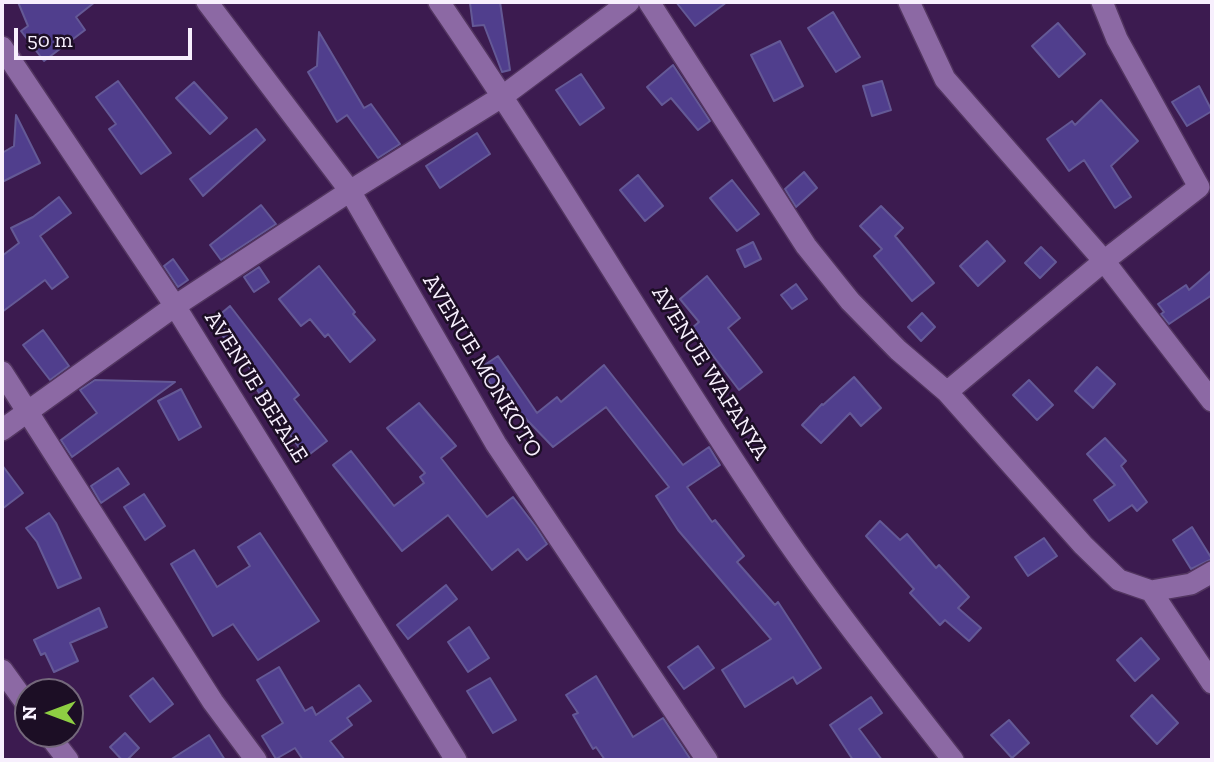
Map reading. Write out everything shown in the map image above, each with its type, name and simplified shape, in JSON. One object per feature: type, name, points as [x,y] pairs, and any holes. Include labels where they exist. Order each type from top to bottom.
[{"type":"street","name":"AVENUE MONKOTO","points":[[207,2],[350,191],[496,444],[707,760]]},
{"type":"street","name":"AVENUE WAFANYA","points":[[439,2],[503,96],[758,498],[873,658],[953,760]]},
{"type":"street","points":[[2,430],[175,306],[350,191],[503,96],[629,2]]},
{"type":"street","points":[[649,2],[806,246],[849,301],[898,350],[947,392],[1083,545],[1119,580],[1151,591],[1191,584],[1212,572]]},
{"type":"street","points":[[909,2],[945,79],[1104,261],[1212,401]]},
{"type":"street","points":[[947,392],[1104,261],[1199,187],[1117,39],[1102,2]]},
{"type":"street","name":"AVENUE BEFALE","points":[[2,47],[175,306],[456,760]]},
{"type":"street","points":[[2,372],[213,702],[256,760]]},
{"type":"street","points":[[1151,591],[1212,683]]},
{"type":"street","points":[[2,670],[14,687]]},
{"type":"building","points":[[18,2],[95,2],[76,17],[85,30],[44,61],[21,31],[28,26]]},
{"type":"building","points":[[500,2],[510,70],[502,72],[484,25],[473,26],[470,3]]},
{"type":"building","points":[[676,2],[727,2],[695,26]]},
{"type":"building","points":[[833,12],[860,57],[836,72],[808,28]]},
{"type":"building","points":[[1058,23],[1085,54],[1059,77],[1032,46]]},
{"type":"building","points":[[319,32],[364,108],[371,104],[400,144],[378,158],[347,115],[337,122],[308,72],[317,66]]},
{"type":"building","points":[[780,41],[803,86],[774,101],[751,55]]},
{"type":"building","points":[[673,65],[710,121],[698,130],[671,98],[662,105],[647,87]]},
{"type":"building","points":[[581,74],[604,108],[580,125],[556,90]]},
{"type":"building","points":[[118,81],[171,153],[141,174],[109,129],[116,124],[96,97]]},
{"type":"building","points":[[882,81],[891,110],[872,116],[863,86]]},
{"type":"building","points":[[194,82],[227,118],[210,134],[176,98]]},
{"type":"building","points":[[1199,86],[1212,111],[1187,126],[1172,102]]},
{"type":"building","points":[[1101,100],[1138,141],[1111,166],[1131,197],[1115,208],[1084,160],[1069,171],[1047,139],[1072,121],[1075,125]]},
{"type":"building","points":[[16,115],[40,163],[2,182],[2,153],[14,146]]},
{"type":"building","points":[[256,129],[265,140],[203,196],[190,179]]},
{"type":"building","points":[[477,133],[490,154],[440,188],[426,166]]},
{"type":"building","points":[[804,172],[817,188],[796,207],[785,189]]},
{"type":"building","points":[[638,175],[663,206],[645,221],[620,190]]},
{"type":"building","points":[[732,180],[759,214],[737,231],[710,198]]},
{"type":"building","points":[[59,197],[71,213],[40,236],[68,277],[52,289],[45,280],[2,312],[2,256],[19,243],[11,228],[33,217]]},
{"type":"building","points":[[261,205],[276,224],[221,260],[210,245]]},
{"type":"building","points":[[881,206],[903,228],[895,236],[934,283],[912,301],[874,256],[882,249],[860,226]]},
{"type":"building","points":[[987,241],[1005,261],[978,286],[960,266]]},
{"type":"building","points":[[753,242],[761,259],[745,267],[737,250]]},
{"type":"building","points":[[1041,247],[1056,262],[1040,278],[1025,263]]},
{"type":"building","points":[[173,259],[188,280],[178,287],[164,266]]},
{"type":"building","points":[[319,266],[375,340],[350,362],[328,334],[325,337],[310,319],[301,326],[279,299]]},
{"type":"building","points":[[259,267],[269,282],[254,292],[244,277]]},
{"type":"building","points":[[1212,270],[1212,295],[1169,324],[1161,314],[1164,312],[1158,304],[1186,285],[1189,290]]},
{"type":"building","points":[[707,276],[740,318],[728,328],[762,372],[739,390],[692,328],[699,322],[680,299]]},
{"type":"building","points":[[796,284],[807,299],[792,309],[781,295]]},
{"type":"building","points":[[230,306],[299,395],[294,399],[327,441],[306,457],[249,379],[255,374],[211,322]]},
{"type":"building","points":[[922,313],[935,327],[921,341],[908,327]]},
{"type":"building","points":[[43,330],[69,366],[50,380],[23,345]]},
{"type":"building","points":[[498,356],[537,413],[557,397],[561,402],[604,365],[683,465],[709,447],[720,465],[687,487],[712,522],[715,520],[744,556],[737,562],[775,605],[778,602],[821,668],[797,684],[793,677],[745,707],[722,670],[771,639],[678,530],[656,496],[669,487],[606,407],[553,447],[501,393],[498,395],[480,368]]},
{"type":"building","points":[[1097,367],[1115,384],[1093,408],[1075,391]]},
{"type":"building","points":[[854,377],[881,408],[861,426],[850,413],[821,443],[802,425]]},
{"type":"building","points":[[95,380],[175,382],[72,457],[61,440],[97,413],[80,390]]},
{"type":"building","points":[[1029,380],[1053,405],[1037,420],[1013,395]]},
{"type":"building","points":[[181,389],[201,427],[179,440],[158,401]]},
{"type":"building","points":[[419,403],[456,446],[441,458],[487,517],[513,497],[536,527],[547,544],[527,560],[518,549],[492,570],[448,515],[402,551],[333,465],[351,451],[394,506],[424,483],[420,477],[425,473],[387,428]]},
{"type":"building","points":[[1105,438],[1126,461],[1121,466],[1147,502],[1137,511],[1132,505],[1109,521],[1094,500],[1115,485],[1087,454]]},
{"type":"building","points":[[2,465],[23,493],[2,509]]},
{"type":"building","points":[[118,468],[129,484],[101,503],[91,486]]},
{"type":"building","points":[[144,494],[165,526],[145,540],[124,507]]},
{"type":"building","points":[[49,513],[81,578],[58,588],[37,542],[26,528]]},
{"type":"building","points":[[880,521],[900,540],[907,534],[936,568],[939,565],[969,597],[958,608],[981,628],[969,641],[945,620],[940,625],[910,593],[914,589],[866,536]]},
{"type":"building","points":[[1192,527],[1212,559],[1191,569],[1173,540]]},
{"type":"building","points":[[260,533],[319,621],[258,660],[233,624],[213,636],[171,564],[194,550],[217,587],[250,566],[238,547]]},
{"type":"building","points":[[1044,538],[1057,556],[1028,576],[1015,557]]},
{"type":"building","points":[[446,585],[457,599],[408,639],[397,625]]},
{"type":"building","points":[[99,608],[107,627],[70,643],[78,661],[54,672],[45,653],[41,655],[34,640]]},
{"type":"building","points":[[469,627],[489,658],[468,672],[448,642]]},
{"type":"building","points":[[1141,638],[1159,659],[1135,681],[1117,660]]},
{"type":"building","points":[[698,646],[714,668],[684,689],[668,667]]},
{"type":"building","points":[[279,667],[305,711],[312,707],[316,715],[359,685],[371,701],[347,718],[352,725],[330,741],[345,760],[303,760],[295,748],[276,759],[262,736],[283,723],[257,680]]},
{"type":"building","points":[[596,676],[633,737],[663,718],[691,760],[605,760],[596,747],[593,749],[573,715],[578,713],[566,695]]},
{"type":"building","points":[[153,678],[173,704],[150,722],[130,696]]},
{"type":"building","points":[[490,678],[516,720],[493,733],[467,691]]},
{"type":"building","points":[[1152,695],[1178,723],[1157,744],[1131,716]]},
{"type":"building","points":[[871,697],[882,713],[859,729],[882,760],[853,760],[830,725]]},
{"type":"building","points":[[1009,720],[1029,743],[1012,758],[991,735]]},
{"type":"building","points":[[125,733],[139,748],[127,760],[122,760],[110,747]]},
{"type":"building","points":[[209,735],[225,760],[170,760]]}]
